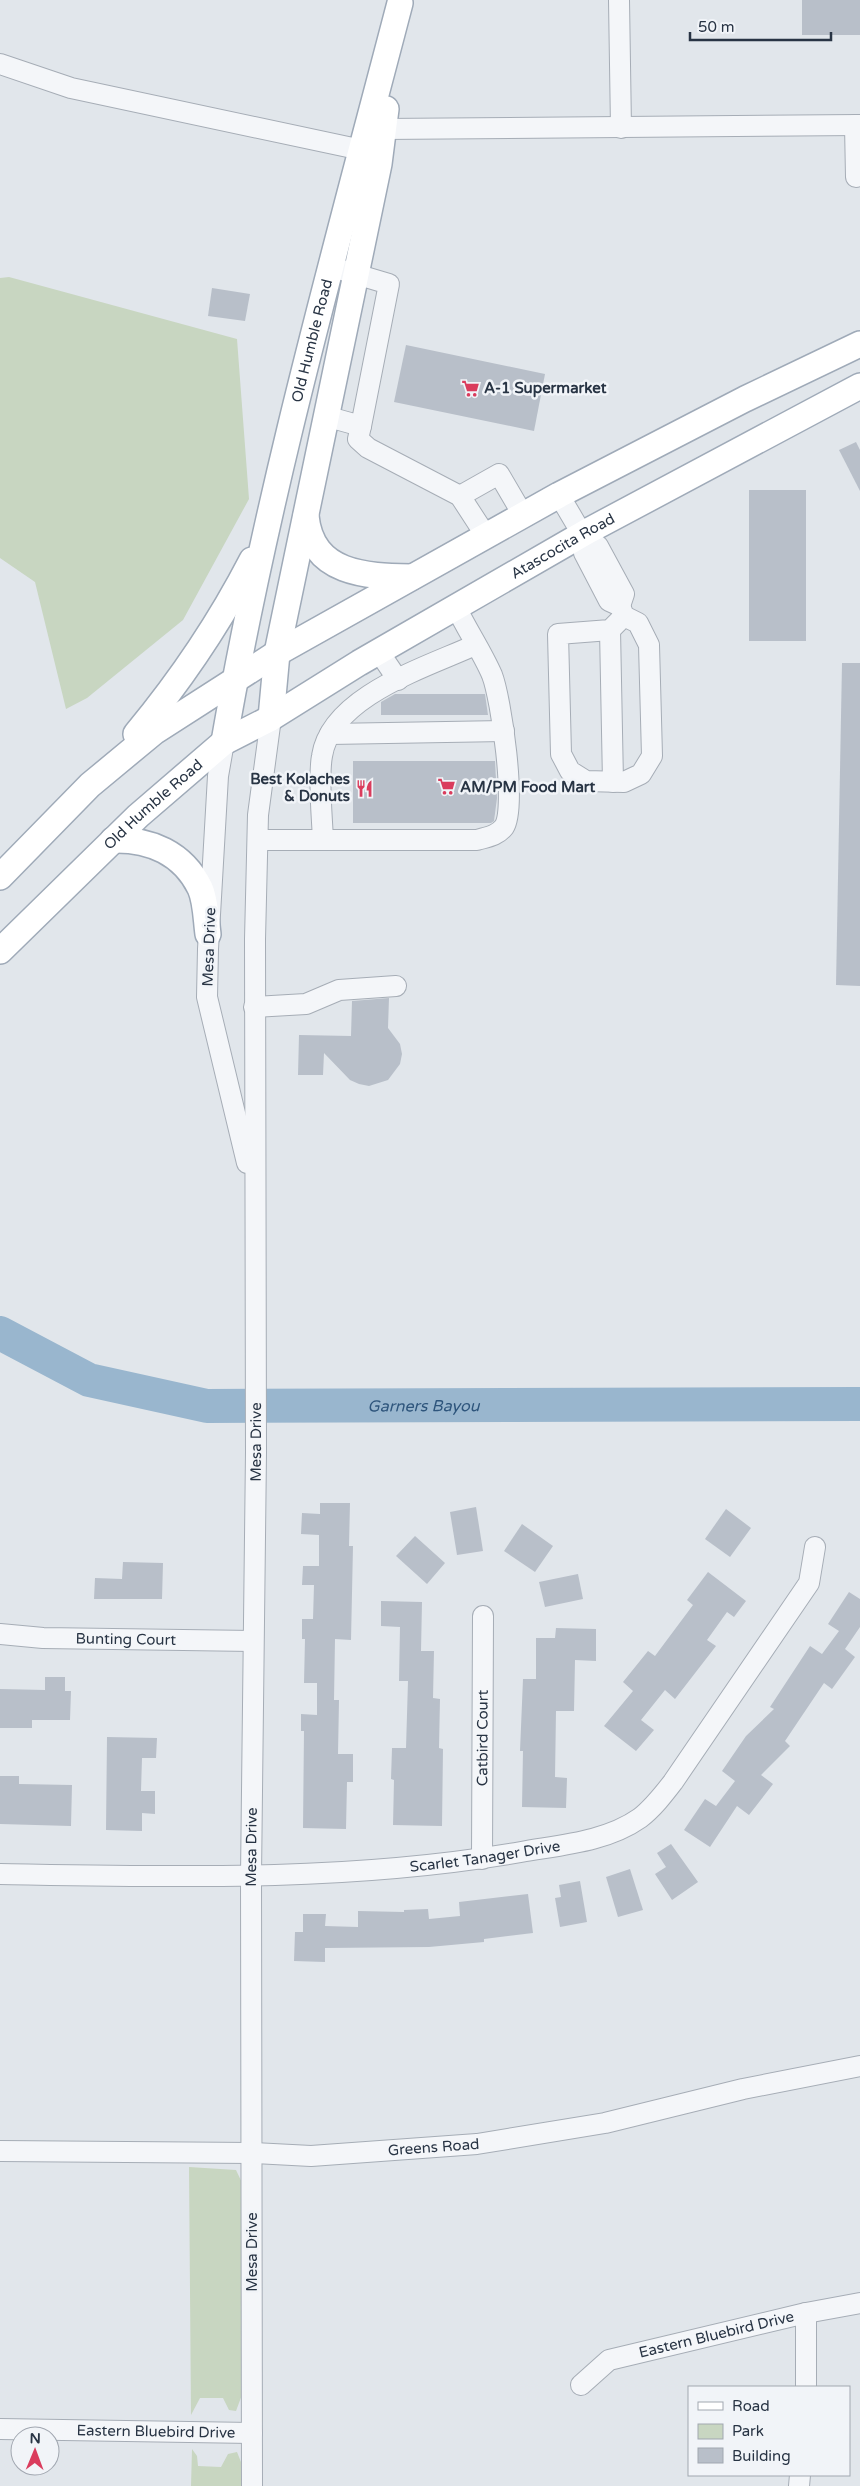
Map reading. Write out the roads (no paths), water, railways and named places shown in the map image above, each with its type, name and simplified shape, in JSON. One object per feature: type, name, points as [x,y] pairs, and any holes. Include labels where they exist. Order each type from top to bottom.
[{"type":"main road","name":"Old Humble Road","points":[[0,951],[113,840],[224,742],[271,718],[278,653],[325,416],[379,164],[400,1]]},
{"type":"main road","name":"Old Humble Road","points":[[234,681],[268,529],[400,1]]},
{"type":"main road","points":[[0,877],[90,785],[154,732],[278,653],[559,495],[745,400],[860,344]]},
{"type":"main road","name":"Atascocita Road","points":[[271,718],[379,652],[582,534],[860,386]]},
{"type":"main road","points":[[306,511],[312,539],[330,562],[342,569],[375,576],[412,577]]},
{"type":"main road","points":[[99,779],[164,700],[230,602],[268,529]]},
{"type":"main road","name":"Mesa Drive","points":[[224,742],[234,681]]},
{"type":"main road","points":[[113,840],[134,839],[154,844],[172,854],[188,870],[200,889],[208,934]]},
{"type":"street","points":[[620,0],[621,128]]},
{"type":"street","points":[[0,64],[71,88],[362,150]]},
{"type":"street","points":[[383,129],[858,125],[856,177]]},
{"type":"street","points":[[332,267],[389,284],[358,439],[368,448],[460,496],[486,536]]},
{"type":"street","points":[[325,416],[361,426]]},
{"type":"street","points":[[460,496],[500,474],[523,515]]},
{"type":"street","points":[[559,495],[582,534],[584,553],[618,617],[613,782]]},
{"type":"street","points":[[258,840],[477,840],[495,835],[505,826],[508,808],[504,731],[500,706],[492,676],[456,607]]},
{"type":"street","points":[[618,617],[638,623],[649,645],[652,756],[641,774],[624,782],[613,782],[586,781],[570,771],[561,754],[558,634],[618,617]]},
{"type":"street","points":[[322,840],[322,756],[334,724],[372,692],[475,645]]},
{"type":"street","points":[[379,652],[398,680]]},
{"type":"street","name":"Mesa Drive","points":[[252,2486],[251,1876],[256,1452],[254,1333],[257,1209],[254,1007],[258,815],[271,718]]},
{"type":"street","points":[[330,734],[504,731]]},
{"type":"street","name":"Mesa Drive","points":[[224,742],[218,776],[208,934],[207,997],[257,1209]]},
{"type":"street","points":[[254,1007],[306,1004],[339,990],[396,986]]},
{"type":"street","name":"Scarlet Tanager Drive","points":[[0,1874],[251,1876],[338,1874],[420,1867],[482,1859],[573,1843],[607,1834],[639,1819],[657,1803],[809,1583],[815,1547]]},
{"type":"street","name":"Catbird Court","points":[[482,1616],[482,1859]]},
{"type":"street","name":"Bunting Court","points":[[0,1634],[43,1638],[253,1641]]},
{"type":"street","name":"Greens Road","points":[[0,2151],[252,2153],[311,2156],[477,2144],[605,2123],[743,2089],[860,2066]]},
{"type":"street","name":"Eastern Bluebird Drive","points":[[581,2385],[609,2360],[806,2313],[860,2303]]},
{"type":"street","points":[[806,2313],[806,2386]]},
{"type":"street","name":"Eastern Bluebird Drive","points":[[0,2429],[252,2432]]},
{"type":"waterway","name":"Garners Bayou","points":[[0,1333],[89,1380],[207,1406],[860,1404]]},
{"type":"place","name":"A-1 Supermarket","points":[[470,388]]},
{"type":"place","name":"AM/PM Food Mart","points":[[446,787]]},
{"type":"place","name":"Best Kolaches & Donuts","points":[[364,788]]}]
